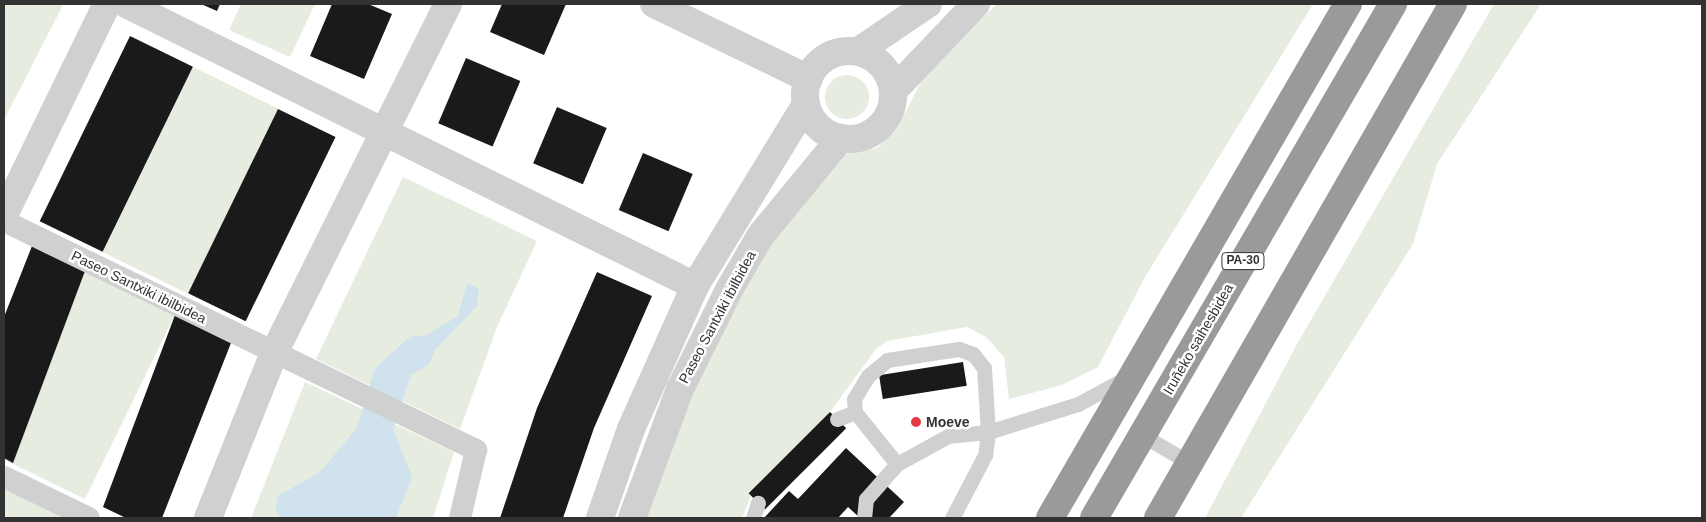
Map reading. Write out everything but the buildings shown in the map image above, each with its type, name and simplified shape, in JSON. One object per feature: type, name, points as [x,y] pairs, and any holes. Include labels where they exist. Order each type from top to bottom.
[{"type":"highway","name":"Iruñeko saihesbidea","points":[[1094,518],[1392,4]]},
{"type":"highway","points":[[1158,518],[1453,4]]},
{"type":"highway","points":[[1050,518],[1341,11]]},
{"type":"street","points":[[4,215],[107,4]]},
{"type":"street","points":[[126,4],[695,286]]},
{"type":"street","points":[[208,518],[274,353],[448,4]]},
{"type":"street","points":[[654,4],[807,91],[818,126],[841,138],[856,139],[881,125],[894,90],[976,4]]},
{"type":"street","points":[[807,91],[828,56],[860,50],[928,4]]},
{"type":"street","points":[[860,50],[874,58],[894,90]]},
{"type":"street","name":"Paseo Santxiki ibilbidea","points":[[600,518],[631,429],[695,286],[807,91]]},
{"type":"street","name":"Paseo Santxiki ibilbidea","points":[[632,518],[680,389],[730,288],[761,235],[841,138]]},
{"type":"street","name":"Paseo Santxiki ibilbidea","points":[[4,221],[476,450],[460,518]]},
{"type":"street","points":[[4,477],[89,518]]},
{"type":"lane","points":[[897,464],[855,412],[854,399],[868,376],[887,360],[958,349],[973,354],[984,368],[988,432],[985,455],[952,518]]},
{"type":"lane","points":[[864,518],[866,499],[897,464],[948,436],[988,432],[1078,404],[1133,374]]},
{"type":"lane","points":[[837,419],[855,412]]},
{"type":"lane","points":[[1142,435],[1190,463]]},
{"type":"lane","points":[[753,518],[758,503]]},
{"type":"shaded area","points":[[4,4],[63,5],[4,120]]},
{"type":"shaded area","points":[[241,4],[315,4],[290,57],[229,30]]},
{"type":"shaded area","points":[[997,4],[1313,4],[1145,277],[1098,367],[1062,385],[1009,399],[1004,357],[986,337],[967,327],[887,341],[876,349],[830,412],[751,496],[742,518],[643,518],[721,325],[766,250],[841,155],[877,148],[897,129],[927,70]]},
{"type":"shaded area","points":[[1494,4],[1541,4],[1437,164],[1413,244],[1241,518],[1205,518],[1297,344]]},
{"type":"shaded area","points":[[193,67],[278,109],[188,294],[103,252]]},
{"type":"shaded area","points":[[851,75],[863,81],[868,88],[868,106],[863,113],[856,118],[843,119],[835,116],[828,109],[825,93],[828,85],[835,78]]},
{"type":"shaded area","points":[[403,177],[537,241],[497,327],[460,429],[316,359]]},
{"type":"shaded area","points":[[85,271],[175,315],[85,499],[4,460],[4,437]]},
{"type":"shaded area","points":[[305,382],[454,452],[433,518],[251,518]]},
{"type":"shaded area","points":[[4,489],[65,518],[4,518]]},
{"type":"water","points":[[467,283],[479,289],[477,306],[435,350],[429,364],[411,375],[393,429],[412,477],[396,518],[281,518],[275,510],[278,496],[320,472],[357,428],[375,368],[411,336],[425,336],[458,316]]},
{"type":"place","name":"Moeve","points":[[916,422]]}]
